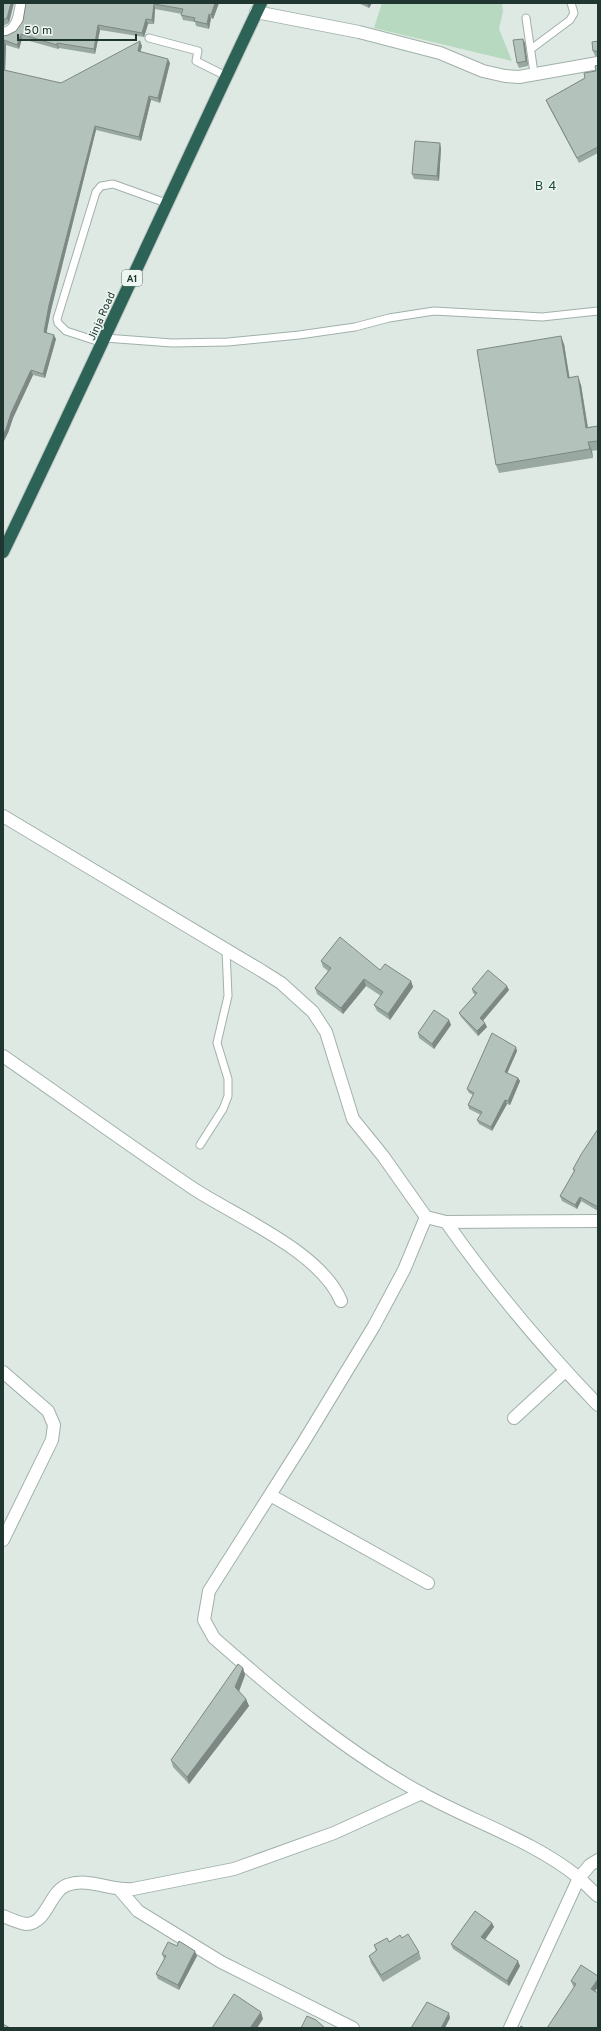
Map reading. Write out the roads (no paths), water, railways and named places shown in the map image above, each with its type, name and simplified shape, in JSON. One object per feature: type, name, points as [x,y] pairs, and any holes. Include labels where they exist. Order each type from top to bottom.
[{"type":"highway","name":"Jinja Road","points":[[3,552],[7,533],[104,341],[166,203],[259,7]]},
{"type":"street","points":[[3,34],[8,34],[16,25],[22,3]]},
{"type":"street","points":[[259,7],[440,52],[483,70],[504,76],[519,77],[534,73],[598,63]]},
{"type":"street","points":[[3,816],[281,983],[313,1012],[326,1032],[353,1119],[383,1156],[426,1217],[446,1222],[598,1221]]},
{"type":"street","points":[[3,1056],[195,1189],[280,1239],[325,1275],[336,1289],[341,1301]]},
{"type":"street","points":[[426,1217],[404,1270],[374,1326],[270,1495],[209,1590],[204,1620],[214,1638],[271,1688],[372,1764],[422,1793],[547,1856],[578,1878],[598,1896]]},
{"type":"street","points":[[446,1222],[508,1306],[565,1371],[598,1405]]},
{"type":"street","points":[[514,1418],[565,1371]]},
{"type":"street","points":[[3,1372],[48,1411],[54,1425],[52,1440],[3,1540]]},
{"type":"street","points":[[270,1495],[428,1582]]},
{"type":"street","points":[[3,1916],[27,1924],[33,1923],[40,1918],[58,1890],[71,1884],[92,1882],[120,1890],[187,1880],[234,1869],[334,1833],[422,1793]]},
{"type":"street","points":[[510,2028],[578,1878],[590,1865],[598,1860]]},
{"type":"street","points":[[120,1890],[138,1911],[215,1958],[353,2028]]},
{"type":"lane","points":[[531,49],[570,20],[574,13],[571,3]]},
{"type":"lane","points":[[526,18],[534,73]]},
{"type":"lane","points":[[150,38],[198,51],[196,62],[226,76]]},
{"type":"lane","points":[[166,203],[113,184],[101,186],[96,192],[57,319],[58,323],[66,331],[104,341],[172,343],[228,342],[299,335],[355,327],[389,318],[434,311],[542,317],[598,310]]},
{"type":"lane","points":[[200,1145],[223,1109],[228,1096],[228,1080],[217,1043],[228,996],[226,950]]},
{"type":"district","name":"B 4","points":[[546,185]]}]
